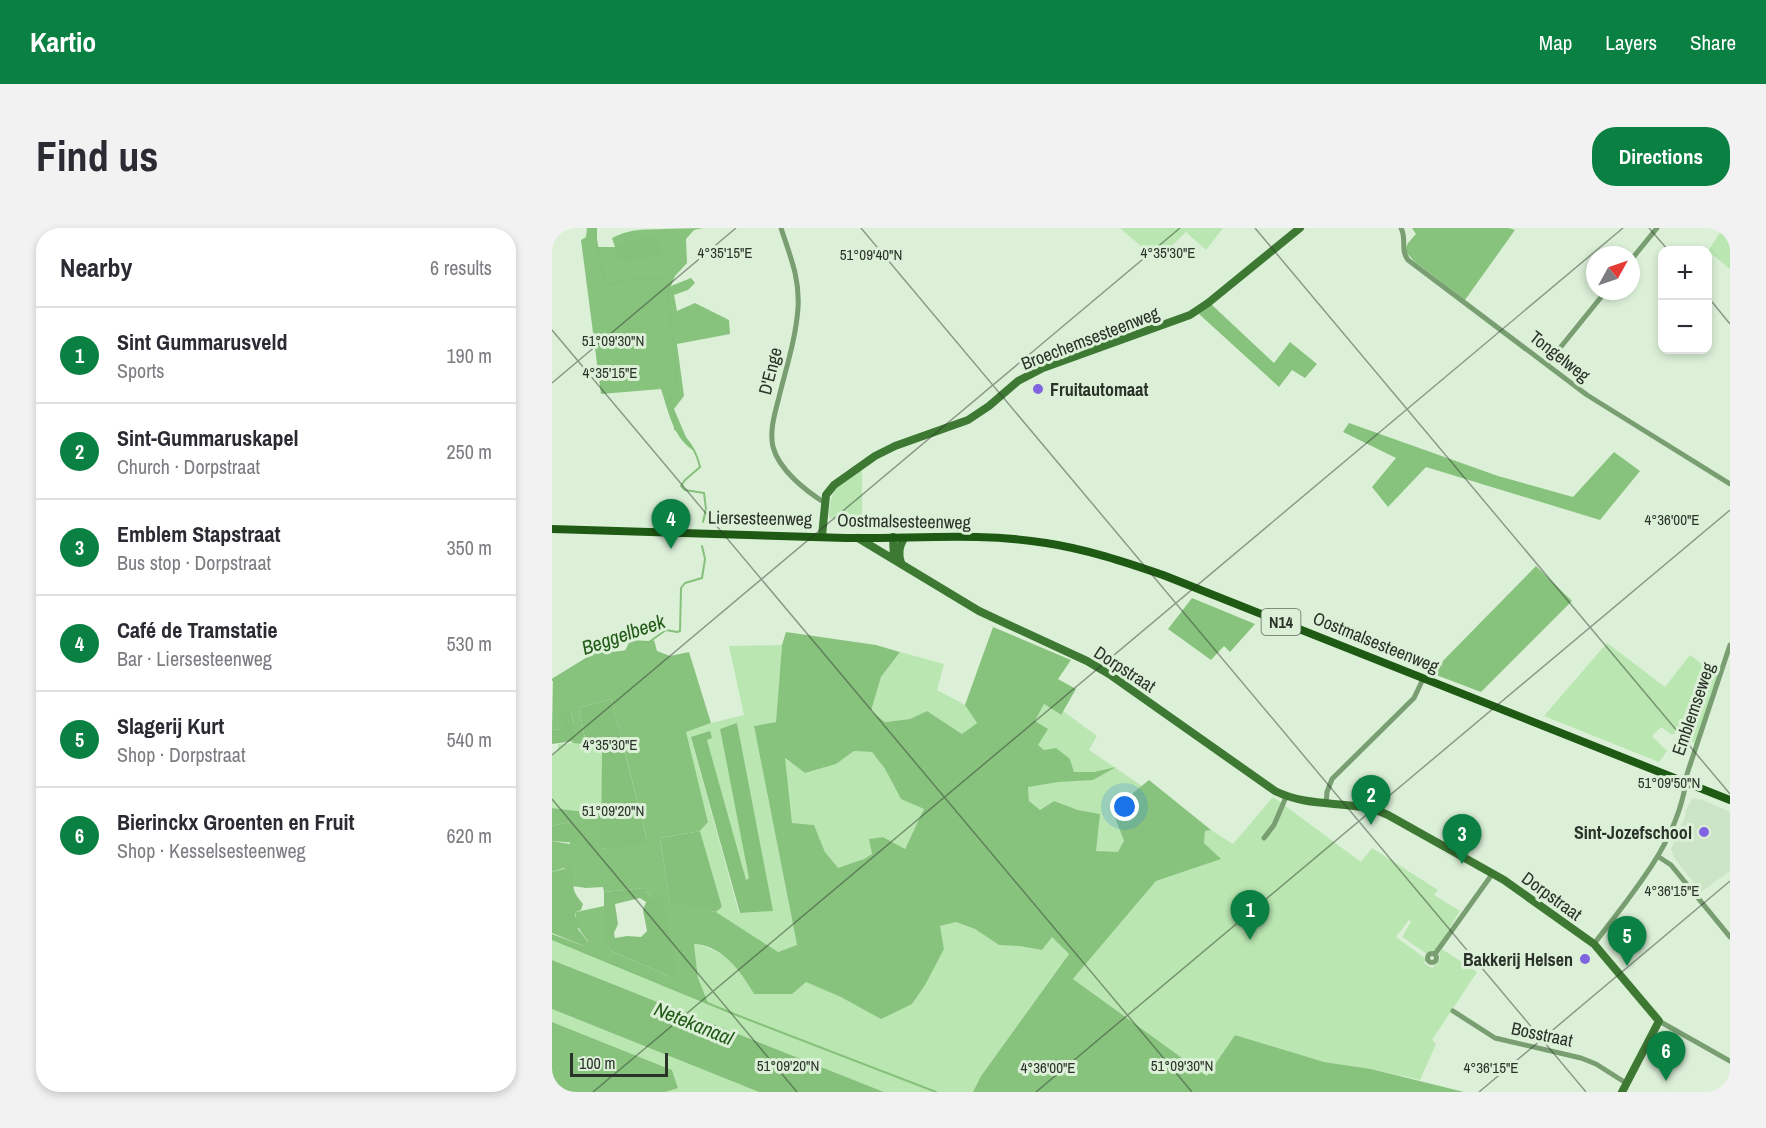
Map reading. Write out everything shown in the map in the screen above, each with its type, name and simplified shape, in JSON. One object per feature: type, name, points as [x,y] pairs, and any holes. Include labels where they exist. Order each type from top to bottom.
[{"type":"main road","name":"Liersesteenweg","points":[[552,529],[822,536]]},
{"type":"main road","name":"Oostmalsesteenweg","points":[[822,536],[1009,539],[1045,542],[1076,549],[1164,575],[1730,801]]},
{"type":"street","name":"D'Enge","points":[[781,228],[797,276],[798,299],[795,335],[772,422],[773,447],[779,460],[794,478],[825,503]]},
{"type":"street","name":"Broechemsesteenweg","points":[[825,503],[826,495],[834,485],[875,456],[895,446],[968,420],[1024,377],[1190,315],[1300,228]]},
{"type":"street","name":"Tongelweg","points":[[1401,228],[1405,239],[1403,250],[1408,260],[1587,395],[1730,484]]},
{"type":"street","points":[[1640,249],[1657,228]]},
{"type":"street","points":[[1547,364],[1599,300]]},
{"type":"street","points":[[822,536],[825,503]]},
{"type":"street","points":[[893,537],[894,559]]},
{"type":"street","name":"Dorpstraat","points":[[858,538],[979,611],[1095,665],[1266,786],[1286,796],[1310,803],[1375,809],[1493,873],[1594,944],[1659,1021],[1730,1061]]},
{"type":"street","points":[[902,565],[899,547],[904,538]]},
{"type":"street","name":"Emblemseweg","points":[[1594,944],[1659,857],[1681,806],[1687,774],[1730,645]]},
{"type":"street","points":[[1326,804],[1332,778],[1414,698],[1423,679]]},
{"type":"street","points":[[1264,838],[1274,825],[1286,796]]},
{"type":"street","points":[[1659,857],[1671,866],[1730,937]]},
{"type":"street","points":[[1435,954],[1493,873]]},
{"type":"street","name":"Bosstraat","points":[[1453,1011],[1495,1038],[1581,1058],[1596,1064],[1626,1083]]},
{"type":"street","points":[[1622,1092],[1659,1021]]},
{"type":"shaded area","points":[[587,228],[597,228],[597,247],[615,247],[612,238],[632,231],[703,228],[694,230],[686,239],[687,263],[675,276],[671,286],[691,278],[695,283],[688,290],[674,295],[677,311],[695,303],[729,320],[730,334],[677,344],[684,396],[674,409],[695,451],[677,433],[661,389],[601,394],[581,240],[586,237]]},
{"type":"shaded area","points":[[1120,228],[1223,228],[1206,250],[1186,232],[1157,260]]},
{"type":"shaded area","points":[[1412,228],[1509,228],[1515,230],[1465,300],[1414,261],[1405,251],[1408,243],[1416,234]]},
{"type":"shaded area","points":[[1723,228],[1730,228],[1730,269],[1712,254],[1711,246]]},
{"type":"shaded area","points":[[1211,304],[1274,363],[1290,342],[1317,364],[1305,378],[1292,370],[1279,387],[1199,314]]},
{"type":"shaded area","points":[[1349,423],[1498,476],[1573,497],[1614,452],[1640,471],[1600,520],[1426,467],[1388,507],[1372,487],[1396,458],[1343,432]]},
{"type":"shaded area","points":[[862,468],[862,529],[846,528],[839,525],[833,518],[829,518],[831,500],[833,493],[841,483]]},
{"type":"shaded area","points":[[1536,566],[1572,601],[1481,692],[1431,673]]},
{"type":"shaded area","points":[[1192,598],[1255,624],[1230,652],[1224,646],[1211,660],[1168,629]]},
{"type":"shaded area","points":[[993,627],[1071,660],[1058,679],[1076,689],[1061,715],[1044,704],[1035,721],[1048,729],[1038,745],[1044,750],[1056,748],[1070,759],[1074,772],[1094,772],[1116,767],[1093,780],[1028,787],[1029,801],[1040,810],[1054,801],[1078,810],[1100,814],[1096,851],[1118,852],[1124,841],[1112,810],[1149,780],[1211,830],[1205,831],[1204,843],[1221,859],[1156,881],[1073,979],[1207,1076],[1235,1035],[1324,1062],[1371,1069],[1464,1092],[973,1092],[981,1076],[1069,954],[1052,937],[1042,950],[999,945],[975,929],[956,922],[940,926],[944,949],[925,985],[912,1004],[881,1019],[841,997],[806,982],[792,994],[754,994],[730,961],[722,954],[704,946],[694,944],[698,978],[708,1003],[552,939],[552,934],[584,946],[588,941],[577,924],[576,912],[604,906],[605,945],[611,951],[671,977],[651,898],[644,888],[604,892],[603,887],[572,886],[575,876],[564,868],[552,872],[552,841],[570,844],[570,822],[552,826],[552,808],[602,814],[602,849],[647,839],[611,699],[579,708],[586,744],[571,743],[574,741],[574,724],[571,712],[562,729],[552,730],[553,679],[594,654],[626,651],[631,641],[654,640],[657,651],[670,656],[689,652],[711,723],[686,732],[708,822],[700,831],[660,838],[670,902],[716,912],[778,952],[797,945],[754,726],[776,722],[782,645],[786,632],[876,645],[900,652],[881,677],[871,711],[885,722],[910,719],[927,711],[962,734],[977,723],[965,705]],"holes":[[[854,751],[872,752],[885,769],[901,799],[924,809],[905,849],[883,837],[869,839],[872,854],[838,868],[825,852],[814,825],[792,823],[785,758],[805,773],[836,764]]]},
{"type":"shaded area","points":[[1607,643],[1665,687],[1690,655],[1717,676],[1695,744],[1679,730],[1672,735],[1661,727],[1652,736],[1667,751],[1659,762],[1544,716]]},
{"type":"shaded area","points":[[782,645],[776,722],[754,726],[797,946],[777,952],[716,912],[722,907],[700,831],[708,821],[685,732],[744,715],[729,646]],"holes":[[[737,724],[772,911],[739,913],[691,738],[707,740],[745,880],[750,879],[720,729]]]},
{"type":"shaded area","points":[[900,652],[944,664],[937,690],[965,705],[977,723],[962,734],[927,711],[910,719],[885,722],[871,711],[881,677]]},
{"type":"shaded area","points":[[1044,704],[1060,715],[1063,711],[1097,736],[1089,750],[1142,786],[1112,810],[1124,841],[1119,852],[1095,852],[1099,814],[1078,810],[1054,801],[1040,810],[1029,801],[1028,787],[1112,768],[1094,772],[1074,772],[1070,759],[1044,750],[1038,745],[1035,721]]},
{"type":"shaded area","points":[[622,741],[624,750],[602,753],[602,814],[552,808],[552,755],[558,750],[558,744]]},
{"type":"shaded area","points":[[854,751],[872,752],[885,769],[901,799],[925,809],[904,850],[883,837],[870,839],[872,854],[838,869],[825,852],[814,825],[792,823],[784,758],[805,773],[836,764]]},
{"type":"shaded area","points":[[1273,797],[1361,862],[1372,848],[1438,890],[1434,895],[1460,911],[1435,952],[1427,954],[1402,937],[1411,922],[1409,920],[1396,937],[1426,959],[1424,963],[1432,968],[1440,960],[1439,954],[1442,949],[1477,972],[1432,1040],[1436,1044],[1420,1080],[1324,1062],[1235,1035],[1207,1076],[1073,979],[1156,881],[1220,859],[1204,843],[1205,831],[1211,830],[1233,844]]},
{"type":"shaded area","name":"Sint-Jozefschool","points":[[1695,798],[1730,812],[1730,871],[1701,892],[1675,859],[1671,849],[1685,812],[1692,799]]},
{"type":"shaded area","points":[[956,922],[975,929],[999,945],[1042,950],[1052,936],[1069,954],[981,1076],[973,1092],[884,1092],[552,960],[552,939],[707,1003],[698,978],[694,944],[714,950],[730,961],[754,994],[806,982],[841,996],[912,1004],[944,949],[939,926]]},
{"type":"shaded area","points":[[552,1009],[759,1092],[665,1092],[678,1087],[672,1070],[552,1022]]},
{"type":"shaded area","points":[[552,1022],[672,1070],[678,1088],[665,1092],[552,1092]]},
{"type":"water","points":[[660,237],[662,255],[631,262],[620,262],[616,256],[616,247],[624,242]]},
{"type":"water","points":[[611,699],[622,741],[586,744],[579,708]]},
{"type":"water","points":[[571,712],[574,741],[552,744],[552,730],[562,729],[561,713]]},
{"type":"water","points":[[737,723],[773,911],[740,913],[691,737],[710,731],[712,738],[707,740],[746,880],[749,878],[720,729]]},
{"type":"water","points":[[624,750],[647,839],[646,844],[601,849],[602,752]]},
{"type":"water","points":[[570,822],[580,835],[577,843],[552,841],[552,826]]},
{"type":"water","points":[[700,831],[722,907],[716,912],[670,903],[660,838]]},
{"type":"water","points":[[571,867],[575,876],[573,884],[575,891],[583,904],[575,916],[580,923],[578,929],[588,942],[584,946],[552,933],[552,872]]},
{"type":"water","points":[[644,888],[651,898],[657,895],[664,902],[676,974],[671,977],[611,951],[604,945],[604,892]],"holes":[[[640,898],[646,902],[643,910],[647,931],[641,937],[615,938],[614,933],[618,924],[615,904]]]},
{"type":"water","name":"Netekanaal","points":[[552,960],[884,1092],[759,1092],[552,1009]]},
{"type":"waterway","name":"Beggelbeek","points":[[594,228],[602,273],[607,284],[611,285],[622,280],[663,278],[667,281],[678,391],[677,399],[671,397],[669,403],[674,415],[675,429],[691,446],[700,467],[681,486],[685,490],[704,493],[706,509],[703,522]]},
{"type":"waterway","name":"Beggelbeek","points":[[552,680],[594,654],[626,651],[631,641],[649,642],[666,630],[680,631],[681,588],[685,583],[702,578],[705,559],[702,546]]},
{"type":"waterway","points":[[552,939],[734,1014],[936,1092]]},
{"type":"place","name":"Fruitautomaat","points":[[1038,389]]},
{"type":"place","name":"Café de Tramstatie","points":[[671,549]]},
{"type":"place","name":"Sint-Gummaruskapel","points":[[1371,825]]},
{"type":"place","name":"Sint-Jozefschool","points":[[1704,832]]},
{"type":"place","name":"Emblem Stapstraat","points":[[1462,864]]},
{"type":"place","name":"Sint Gummarusveld","points":[[1250,940]]},
{"type":"place","name":"Bakkerij Helsen","points":[[1585,959]]},
{"type":"place","name":"Slagerij Kurt","points":[[1627,966]]},
{"type":"place","name":"Bierinckx Groenten en Fruit","points":[[1666,1081]]}]
